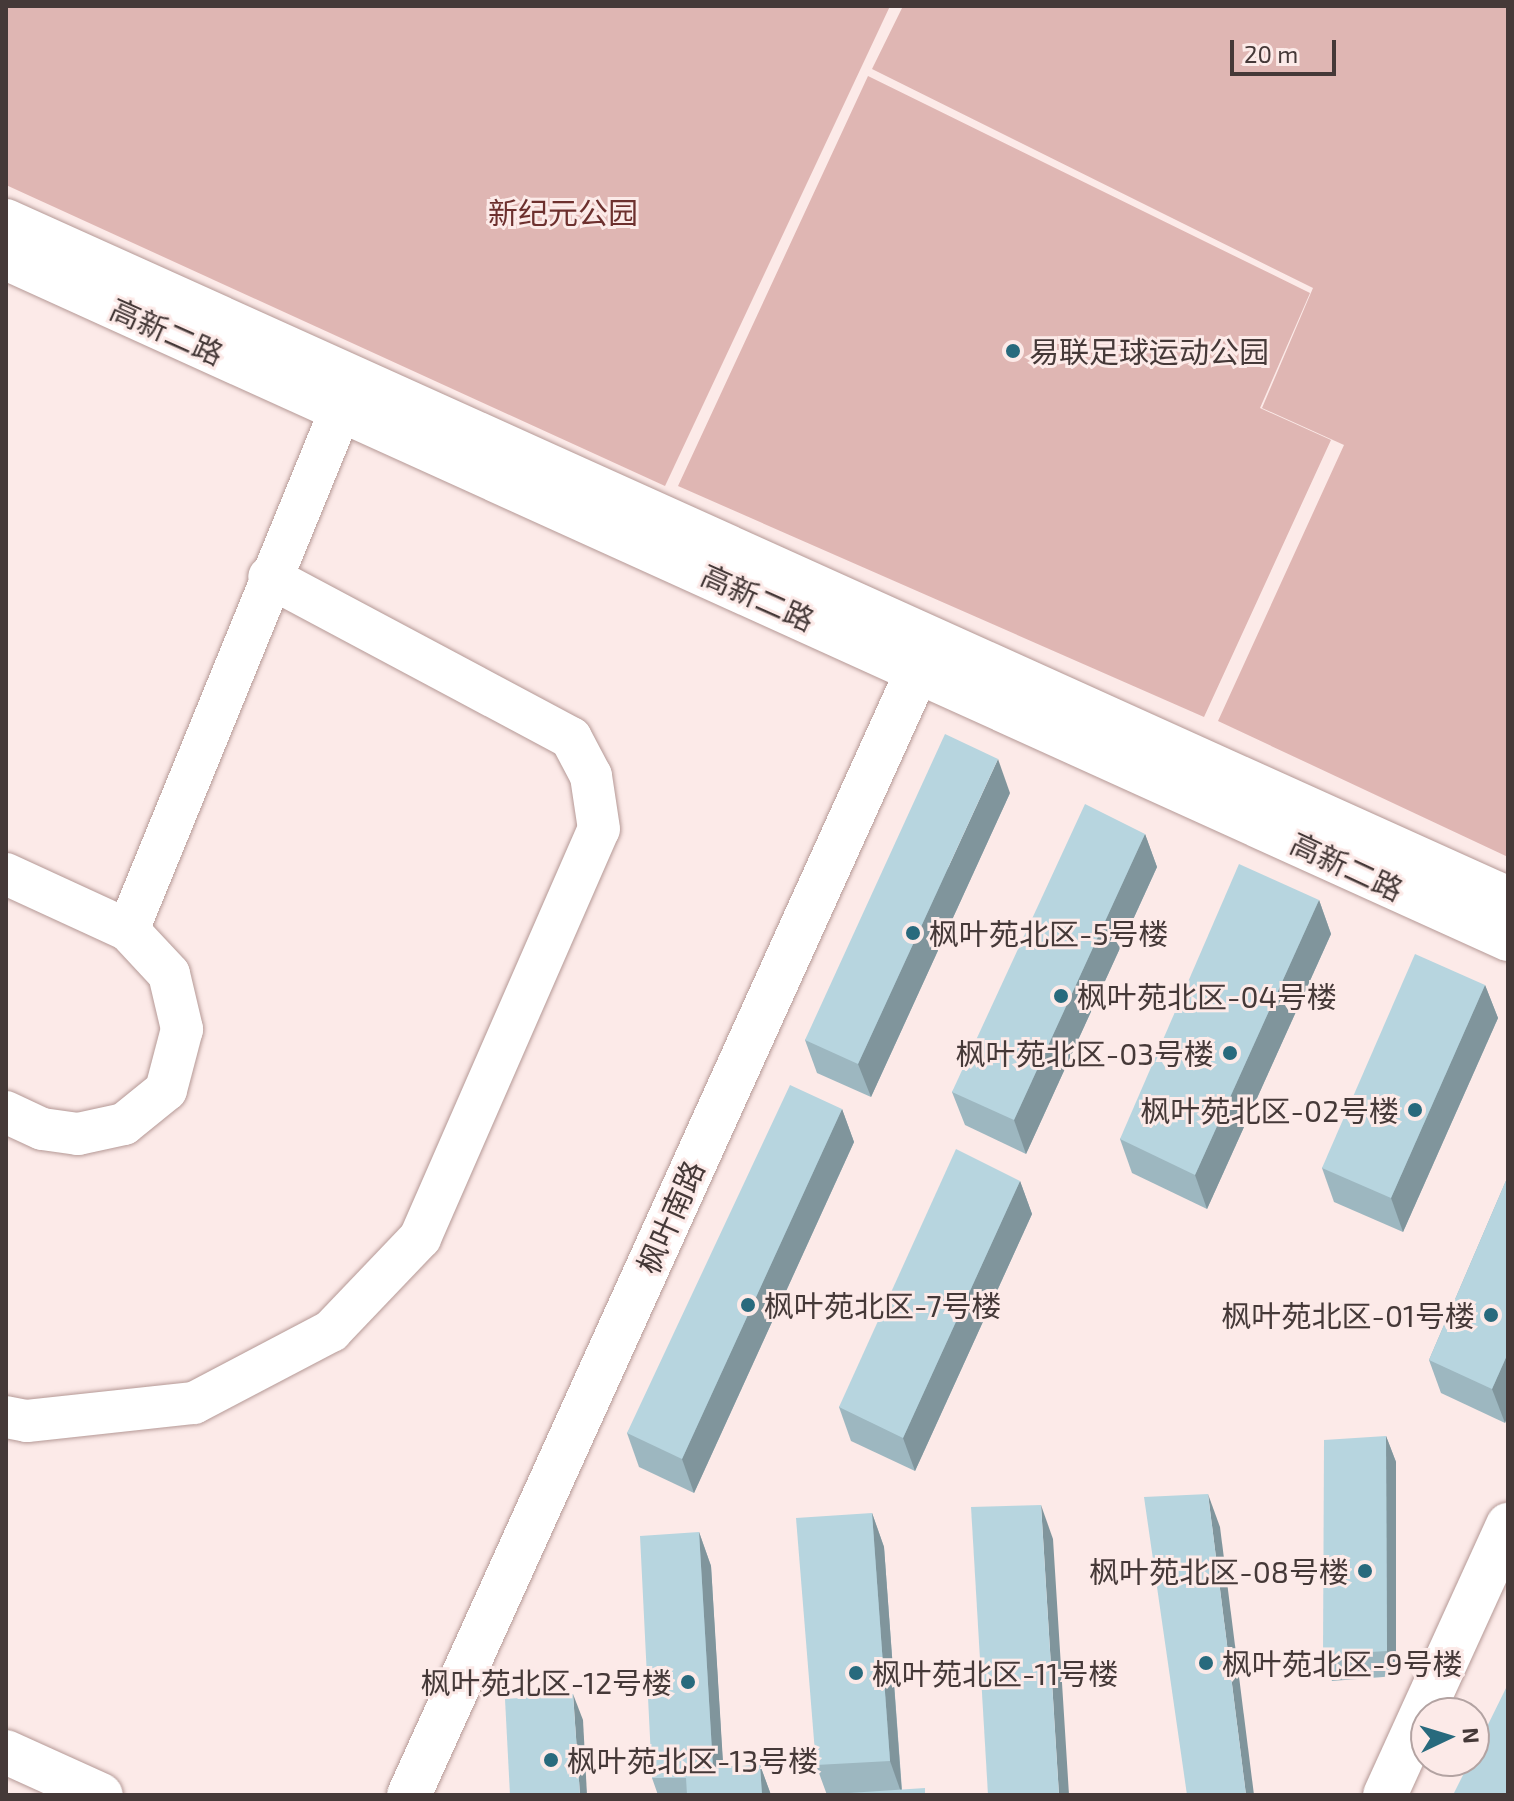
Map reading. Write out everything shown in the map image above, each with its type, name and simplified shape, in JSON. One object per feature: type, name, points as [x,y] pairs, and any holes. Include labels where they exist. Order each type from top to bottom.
[{"type":"street","name":"高新二路","points":[[6,221],[925,654],[1508,939]]},
{"type":"street","name":"高新二路","points":[[6,258],[341,409],[1508,899]]},
{"type":"street","points":[[128,930],[269,577],[341,409]]},
{"type":"street","points":[[6,1417],[27,1421],[194,1403],[331,1331],[420,1238],[599,829],[591,776],[571,738],[269,577]]},
{"type":"street","name":"枫叶南路","points":[[409,1795],[925,654]]},
{"type":"street","points":[[6,874],[128,930],[169,974],[182,1029],[166,1090],[124,1124],[78,1134],[42,1129],[6,1112]]},
{"type":"street","points":[[1385,1795],[1508,1525]]},
{"type":"street","points":[[6,1752],[101,1795]]},
{"type":"green space","name":"新纪元公园","points":[[6,6],[890,6],[665,486],[6,185]]},
{"type":"green space","points":[[903,6],[1508,6],[1508,857],[1218,721],[1344,445],[1262,408],[1313,288],[872,69]]},
{"type":"green space","name":"易联足球运动公园","points":[[868,76],[1310,293],[1260,408],[1331,440],[1204,717],[678,486]]},
{"type":"building","points":[[945,734],[998,759],[858,1064],[805,1040]]},
{"type":"building","points":[[1085,804],[1145,834],[1014,1120],[952,1092]]},
{"type":"building","name":"枫叶苑北区-03号楼","points":[[1239,864],[1319,900],[1195,1175],[1120,1139]]},
{"type":"building","points":[[1415,954],[1485,985],[1391,1198],[1322,1168]]},
{"type":"building","points":[[790,1085],[842,1109],[682,1459],[627,1433]]},
{"type":"building","points":[[956,1149],[1020,1181],[903,1438],[839,1407]]},
{"type":"building","points":[[1508,1176],[1508,1353],[1492,1389],[1429,1360]]},
{"type":"building","name":"枫叶苑北区-08号楼","points":[[1386,1436],[1387,1651],[1323,1655],[1324,1440]]},
{"type":"building","name":"枫叶苑北区-9号楼","points":[[1208,1494],[1246,1795],[1187,1795],[1144,1497]]},
{"type":"building","points":[[1041,1505],[1059,1795],[988,1795],[971,1507]]},
{"type":"building","name":"枫叶苑北区-11号楼","points":[[872,1513],[890,1761],[816,1765],[796,1518]]},
{"type":"building","name":"枫叶苑北区-12号楼","points":[[699,1532],[713,1768],[760,1765],[762,1795],[687,1795],[686,1778],[652,1778],[640,1536]]},
{"type":"building","points":[[1508,1684],[1508,1795],[1453,1795],[1462,1777],[1490,1777],[1490,1721]]},
{"type":"building","name":"枫叶苑北区-13号楼","points":[[573,1694],[580,1795],[510,1795],[505,1699]]},
{"type":"building","points":[[925,1788],[925,1795],[849,1795],[849,1793]]},
{"type":"place","name":"易联足球运动公园","points":[[1013,351]]},
{"type":"place","name":"枫叶苑北区-5号楼","points":[[913,933]]},
{"type":"place","name":"枫叶苑北区-04号楼","points":[[1061,996]]},
{"type":"place","name":"枫叶苑北区-03号楼","points":[[1230,1053]]},
{"type":"place","name":"枫叶苑北区-02号楼","points":[[1415,1110]]},
{"type":"place","name":"枫叶苑北区-7号楼","points":[[748,1305]]},
{"type":"place","name":"枫叶苑北区-01号楼","points":[[1491,1315]]},
{"type":"place","name":"枫叶苑北区-08号楼","points":[[1365,1571]]},
{"type":"place","name":"枫叶苑北区-9号楼","points":[[1206,1663]]},
{"type":"place","name":"枫叶苑北区-11号楼","points":[[856,1673]]},
{"type":"place","name":"枫叶苑北区-12号楼","points":[[688,1682]]},
{"type":"place","name":"枫叶苑北区-13号楼","points":[[551,1760]]}]
